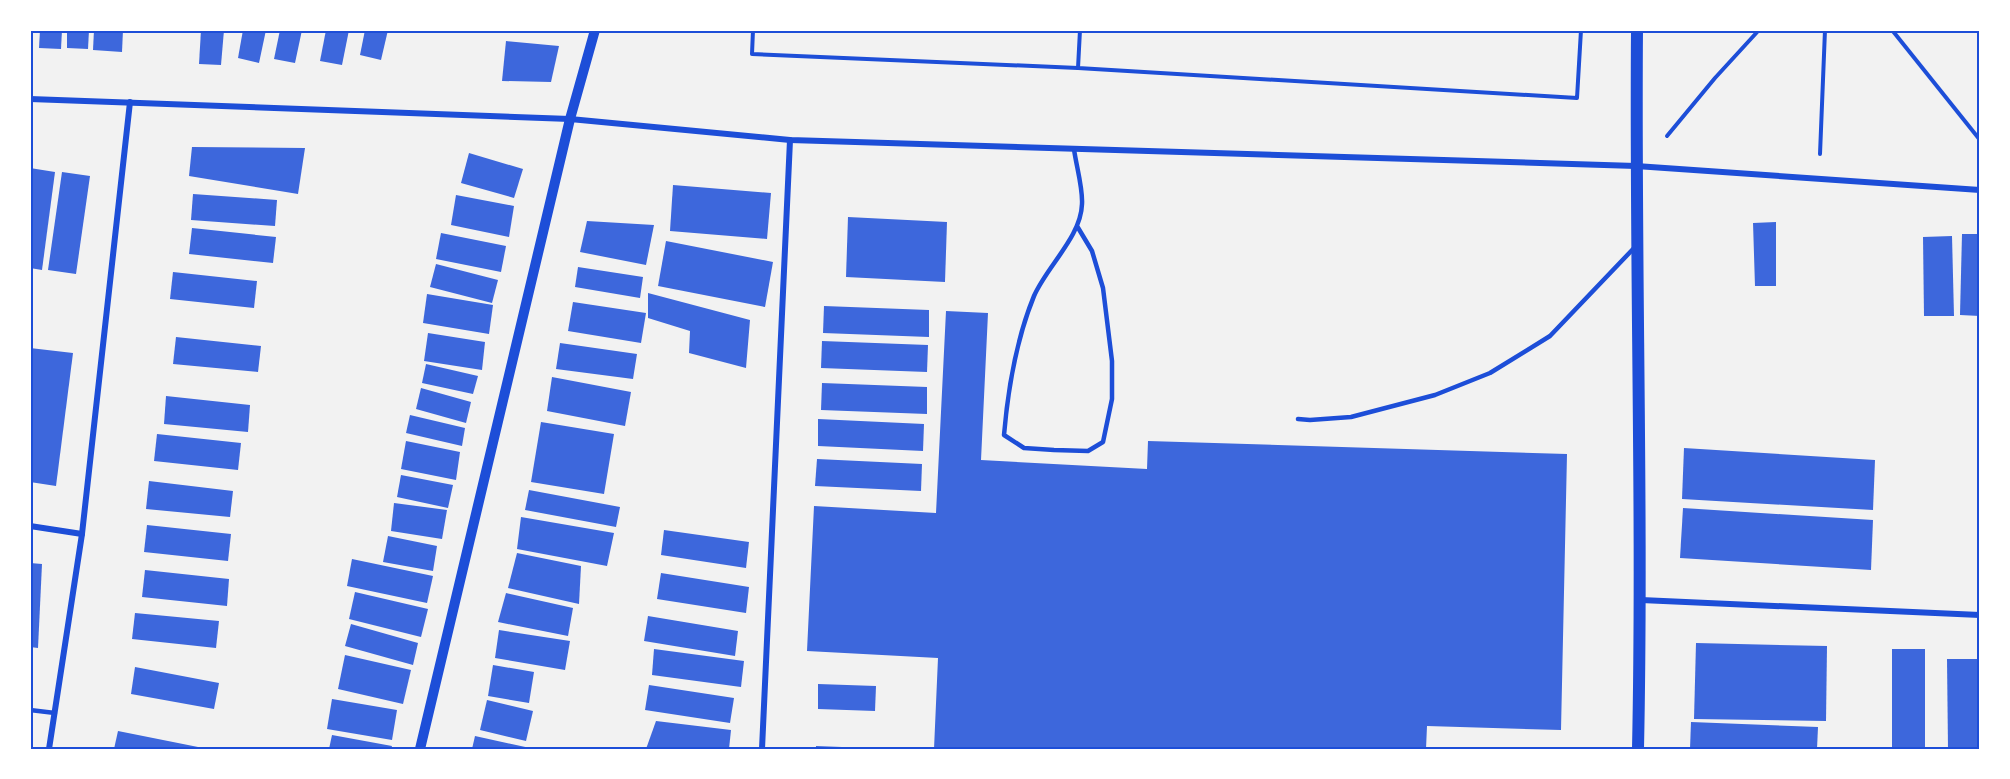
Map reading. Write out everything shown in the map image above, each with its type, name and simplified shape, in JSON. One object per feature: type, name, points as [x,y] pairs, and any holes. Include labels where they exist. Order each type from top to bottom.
[{"type":"main road","points":[[1637,30],[1636,166],[1639,243],[1641,600],[1638,749]]},
{"type":"street","points":[[420,749],[570,119],[594,30]]},
{"type":"street","points":[[30,99],[570,119],[790,140],[1636,166],[1980,190]]},
{"type":"street","points":[[49,749],[82,534],[130,102]]},
{"type":"street","points":[[762,749],[790,140]]},
{"type":"street","points":[[30,526],[82,534]]},
{"type":"street","points":[[1641,600],[1980,615]]},
{"type":"lane","points":[[1074,149],[1083,203],[1077,226],[1035,294],[1020,335],[1007,399],[1004,435],[1024,448],[1088,451],[1103,442],[1112,399],[1112,361],[1103,288],[1092,251],[1077,226]]},
{"type":"lane","points":[[1298,419],[1351,417],[1435,395],[1490,373],[1550,336],[1639,243]]},
{"type":"lane","points":[[30,710],[55,713]]},
{"type":"path","points":[[753,30],[752,54],[1078,68],[1577,98],[1581,30]]},
{"type":"path","points":[[1078,68],[1080,30]]},
{"type":"path","points":[[1636,166],[1666,137],[1758,30]]},
{"type":"path","points":[[1820,178],[1825,30]]},
{"type":"path","points":[[1892,30],[1980,140]]},
{"type":"building","points":[[40,30],[62,30],[61,49],[39,48]]},
{"type":"building","points":[[67,30],[89,30],[88,49],[67,48]]},
{"type":"building","points":[[94,30],[123,30],[122,52],[93,50]]},
{"type":"building","points":[[201,30],[224,30],[221,65],[199,64]]},
{"type":"building","points":[[243,30],[266,30],[259,63],[238,58]]},
{"type":"building","points":[[280,30],[302,30],[295,63],[274,59]]},
{"type":"building","points":[[326,30],[349,30],[342,65],[320,61]]},
{"type":"building","points":[[365,30],[388,30],[381,60],[360,55]]},
{"type":"building","points":[[506,41],[559,46],[551,82],[502,81]]},
{"type":"building","points":[[192,147],[305,148],[298,194],[189,176]]},
{"type":"building","points":[[469,153],[523,169],[514,198],[461,183]]},
{"type":"building","points":[[30,168],[55,172],[42,270],[30,268]]},
{"type":"building","points":[[62,172],[90,176],[76,274],[48,270]]},
{"type":"building","points":[[673,185],[771,193],[767,239],[670,231]]},
{"type":"building","points":[[193,194],[277,200],[275,226],[191,220]]},
{"type":"building","points":[[456,195],[514,206],[509,237],[451,225]]},
{"type":"building","points":[[848,217],[947,222],[945,282],[846,277]]},
{"type":"building","points":[[587,221],[654,225],[646,265],[580,252]]},
{"type":"building","points":[[1776,222],[1776,286],[1755,286],[1753,223]]},
{"type":"building","points":[[192,228],[276,237],[273,263],[189,254]]},
{"type":"building","points":[[441,233],[506,246],[501,272],[436,259]]},
{"type":"building","points":[[1962,234],[1980,234],[1980,316],[1960,315]]},
{"type":"building","points":[[1952,236],[1954,316],[1924,316],[1923,237]]},
{"type":"building","points":[[666,241],[773,262],[765,307],[658,286]]},
{"type":"building","points":[[436,264],[498,280],[492,303],[430,287]]},
{"type":"building","points":[[578,267],[643,277],[640,298],[575,287]]},
{"type":"building","points":[[173,272],[257,281],[254,308],[170,299]]},
{"type":"building","points":[[648,293],[750,320],[746,368],[689,353],[690,331],[648,318]]},
{"type":"building","points":[[427,294],[493,305],[489,334],[423,323]]},
{"type":"building","points":[[573,302],[646,313],[641,343],[568,331]]},
{"type":"building","points":[[824,306],[929,310],[929,337],[823,333]]},
{"type":"building","points":[[946,311],[988,313],[981,460],[1147,469],[1148,441],[1567,454],[1561,730],[1427,726],[1426,749],[934,749],[938,658],[807,651],[814,506],[936,513]]},
{"type":"building","points":[[428,333],[485,342],[482,370],[424,361]]},
{"type":"building","points":[[176,337],[261,346],[258,372],[173,364]]},
{"type":"building","points":[[822,341],[928,345],[927,372],[821,368]]},
{"type":"building","points":[[560,343],[637,354],[633,379],[556,369]]},
{"type":"building","points":[[30,348],[73,353],[56,486],[30,482]]},
{"type":"building","points":[[426,364],[478,376],[473,394],[422,383]]},
{"type":"building","points":[[552,377],[631,392],[625,426],[547,411]]},
{"type":"building","points":[[822,383],[927,387],[927,414],[821,410]]},
{"type":"building","points":[[421,388],[471,402],[466,423],[416,409]]},
{"type":"building","points":[[166,396],[250,405],[248,432],[164,424]]},
{"type":"building","points":[[410,415],[465,428],[462,446],[406,433]]},
{"type":"building","points":[[818,419],[924,424],[923,451],[818,446]]},
{"type":"building","points":[[541,422],[614,434],[604,494],[531,482]]},
{"type":"building","points":[[157,434],[241,443],[238,470],[154,461]]},
{"type":"building","points":[[406,441],[460,452],[456,480],[401,469]]},
{"type":"building","points":[[1684,448],[1875,460],[1873,510],[1682,499]]},
{"type":"building","points":[[817,459],[922,464],[921,491],[815,486]]},
{"type":"building","points":[[401,475],[453,485],[448,508],[397,497]]},
{"type":"building","points":[[149,481],[233,491],[230,517],[146,509]]},
{"type":"building","points":[[529,490],[620,507],[616,527],[525,510]]},
{"type":"building","points":[[394,503],[447,510],[442,539],[391,531]]},
{"type":"building","points":[[1683,508],[1873,520],[1871,570],[1680,558]]},
{"type":"building","points":[[521,517],[614,533],[607,566],[517,549]]},
{"type":"building","points":[[147,525],[231,534],[228,561],[144,552]]},
{"type":"building","points":[[664,530],[749,542],[746,568],[661,555]]},
{"type":"building","points":[[388,536],[437,546],[433,571],[383,562]]},
{"type":"building","points":[[517,553],[581,566],[579,604],[508,588]]},
{"type":"building","points":[[352,559],[433,576],[427,603],[347,586]]},
{"type":"building","points":[[30,563],[42,564],[38,648],[30,647]]},
{"type":"building","points":[[145,570],[229,579],[227,606],[142,597]]},
{"type":"building","points":[[661,573],[749,587],[746,613],[657,599]]},
{"type":"building","points":[[355,592],[428,609],[421,637],[349,619]]},
{"type":"building","points":[[506,593],[573,608],[568,636],[498,622]]},
{"type":"building","points":[[135,613],[219,621],[216,648],[132,639]]},
{"type":"building","points":[[648,616],[738,631],[735,656],[644,641]]},
{"type":"building","points":[[351,624],[418,643],[413,665],[345,646]]},
{"type":"building","points":[[499,630],[570,641],[565,670],[495,658]]},
{"type":"building","points":[[1696,643],[1827,646],[1826,721],[1694,719]]},
{"type":"building","points":[[654,649],[744,661],[741,687],[652,675]]},
{"type":"building","points":[[1892,649],[1925,649],[1925,749],[1892,749]]},
{"type":"building","points":[[345,655],[411,670],[403,704],[338,689]]},
{"type":"building","points":[[1947,659],[1980,659],[1980,749],[1948,749]]},
{"type":"building","points":[[493,665],[534,672],[529,703],[488,696]]},
{"type":"building","points":[[135,667],[219,683],[214,709],[131,694]]},
{"type":"building","points":[[818,684],[876,686],[875,711],[818,709]]},
{"type":"building","points":[[649,685],[734,698],[730,723],[645,710]]},
{"type":"building","points":[[332,699],[397,710],[392,740],[327,729]]},
{"type":"building","points":[[487,700],[533,711],[526,741],[480,730]]},
{"type":"building","points":[[656,721],[731,730],[729,749],[646,749]]},
{"type":"building","points":[[1691,722],[1818,727],[1817,749],[1690,749]]},
{"type":"building","points":[[118,731],[203,748],[203,749],[114,749]]},
{"type":"building","points":[[332,735],[392,746],[391,749],[329,749]]},
{"type":"building","points":[[475,736],[530,748],[530,749],[472,749]]},
{"type":"building","points":[[816,746],[842,747],[842,749],[816,749]]}]
